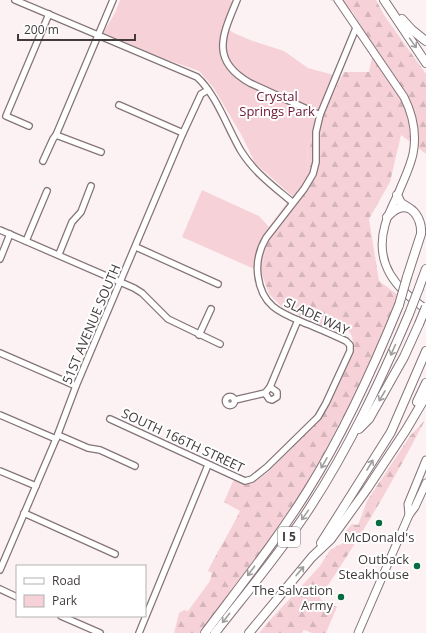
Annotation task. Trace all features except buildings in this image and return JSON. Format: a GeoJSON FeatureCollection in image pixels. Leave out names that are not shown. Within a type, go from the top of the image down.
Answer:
{"type":"FeatureCollection","features":[{"type":"Feature","properties":{"kind":"highway"},"geometry":{"type":"LineString","coordinates":[[385,0],[412,30],[426,42]]}},
{"type":"Feature","properties":{"kind":"highway"},"geometry":{"type":"LineString","coordinates":[[385,0],[426,63]]}},
{"type":"Feature","properties":{"kind":"highway"},"geometry":{"type":"LineString","coordinates":[[205,633],[265,552],[311,484],[345,423],[379,352],[399,305],[407,291],[421,232],[419,220],[415,213],[401,203],[397,195]]}},
{"type":"Feature","properties":{"kind":"highway"},"geometry":{"type":"LineString","coordinates":[[387,217],[400,208],[410,209]]}},
{"type":"Feature","properties":{"kind":"highway"},"geometry":{"type":"LineString","coordinates":[[399,305],[403,291],[426,234]]}},
{"type":"Feature","properties":{"kind":"highway","name":"I 5"},"geometry":{"type":"LineString","coordinates":[[215,633],[284,544],[332,473],[354,433],[394,348],[426,269]]}},
{"type":"Feature","properties":{"kind":"highway","name":"I 5"},"geometry":{"type":"LineString","coordinates":[[354,433],[369,419],[404,357],[426,308]]}},
{"type":"Feature","properties":{"kind":"highway","name":"I 5"},"geometry":{"type":"LineString","coordinates":[[249,633],[312,557],[391,432],[426,351]]}},
{"type":"Feature","properties":{"kind":"highway","name":"I 5"},"geometry":{"type":"LineString","coordinates":[[403,404],[426,358]]}},
{"type":"Feature","properties":{"kind":"highway"},"geometry":{"type":"LineString","coordinates":[[394,450],[426,383]]}},
{"type":"Feature","properties":{"kind":"highway"},"geometry":{"type":"LineString","coordinates":[[312,557],[331,538],[367,489],[394,450],[426,396]]}},
{"type":"Feature","properties":{"kind":"main road"},"geometry":{"type":"LineString","coordinates":[[338,0],[404,97],[413,120],[415,138],[413,155],[387,217],[382,240],[384,259],[393,280],[403,291],[426,308]]}},
{"type":"Feature","properties":{"kind":"main road"},"geometry":{"type":"LineString","coordinates":[[409,515],[408,504],[426,460]]}},
{"type":"Feature","properties":{"kind":"main road"},"geometry":{"type":"LineString","coordinates":[[420,496],[421,481],[423,476],[421,472]]}},
{"type":"Feature","properties":{"kind":"main road"},"geometry":{"type":"LineString","coordinates":[[358,633],[409,515],[415,507],[426,483]]}},
{"type":"Feature","properties":{"kind":"street"},"geometry":{"type":"LineString","coordinates":[[16,0],[192,74],[203,82],[241,151],[254,170],[292,202]]}},
{"type":"Feature","properties":{"kind":"street"},"geometry":{"type":"LineString","coordinates":[[43,160],[56,135],[113,0]]}},
{"type":"Feature","properties":{"kind":"street"},"geometry":{"type":"LineString","coordinates":[[237,0],[223,35],[223,45],[228,63],[236,73],[250,83],[320,115]]}},
{"type":"Feature","properties":{"kind":"street"},"geometry":{"type":"LineString","coordinates":[[29,126],[6,116],[49,14]]}},
{"type":"Feature","properties":{"kind":"street","name":"SLADE WAY"},"geometry":{"type":"LineString","coordinates":[[248,481],[252,480],[267,468],[318,417],[350,351],[350,345],[346,341],[282,313],[271,305],[261,290],[257,270],[258,255],[269,232],[304,189],[314,174],[316,162],[316,132],[320,115],[356,28]]}},
{"type":"Feature","properties":{"kind":"street","name":"51ST AVENUE SOUTH"},"geometry":{"type":"LineString","coordinates":[[0,570],[57,437],[76,386],[183,133],[201,94],[208,90]]}},
{"type":"Feature","properties":{"kind":"street"},"geometry":{"type":"LineString","coordinates":[[120,105],[183,133]]}},
{"type":"Feature","properties":{"kind":"street"},"geometry":{"type":"LineString","coordinates":[[56,135],[101,152]]}},
{"type":"Feature","properties":{"kind":"street"},"geometry":{"type":"LineString","coordinates":[[59,254],[72,222],[81,212],[91,186]]}},
{"type":"Feature","properties":{"kind":"street"},"geometry":{"type":"LineString","coordinates":[[26,241],[47,191]]}},
{"type":"Feature","properties":{"kind":"street"},"geometry":{"type":"LineString","coordinates":[[0,230],[59,254],[139,290],[168,319],[220,344]]}},
{"type":"Feature","properties":{"kind":"street"},"geometry":{"type":"LineString","coordinates":[[0,259],[10,234]]}},
{"type":"Feature","properties":{"kind":"street"},"geometry":{"type":"LineString","coordinates":[[136,247],[218,284]]}},
{"type":"Feature","properties":{"kind":"street"},"geometry":{"type":"LineString","coordinates":[[200,335],[211,310]]}},
{"type":"Feature","properties":{"kind":"street"},"geometry":{"type":"LineString","coordinates":[[234,400],[265,393],[270,387],[298,320]]}},
{"type":"Feature","properties":{"kind":"street"},"geometry":{"type":"LineString","coordinates":[[0,353],[76,386]]}},
{"type":"Feature","properties":{"kind":"street"},"geometry":{"type":"LineString","coordinates":[[265,393],[269,399],[272,400],[277,397],[277,392],[270,387]]}},
{"type":"Feature","properties":{"kind":"street"},"geometry":{"type":"LineString","coordinates":[[0,415],[88,448],[100,450],[135,466]]}},
{"type":"Feature","properties":{"kind":"street","name":"SOUTH 166TH STREET"},"geometry":{"type":"LineString","coordinates":[[110,419],[245,481],[248,481]]}},
{"type":"Feature","properties":{"kind":"street"},"geometry":{"type":"LineString","coordinates":[[146,616],[208,464]]}},
{"type":"Feature","properties":{"kind":"street"},"geometry":{"type":"LineString","coordinates":[[0,471],[36,486]]}},
{"type":"Feature","properties":{"kind":"street"},"geometry":{"type":"LineString","coordinates":[[24,513],[115,554]]}},
{"type":"Feature","properties":{"kind":"street"},"geometry":{"type":"LineString","coordinates":[[0,589],[16,597]]}},
{"type":"Feature","properties":{"kind":"street"},"geometry":{"type":"LineString","coordinates":[[63,617],[100,633]]}},
{"type":"Feature","properties":{"kind":"street"},"geometry":{"type":"LineString","coordinates":[[139,633],[146,617]]}},
{"type":"Feature","properties":{"kind":"green space","name":"Crystal Springs Park"},"geometry":{"type":"Polygon","coordinates":[[[120,0],[230,0],[233,2],[222,26],[250,40],[284,51],[308,68],[341,77],[307,147],[308,165],[303,183],[266,246],[261,272],[182,237],[202,190],[259,216],[269,227],[292,196],[255,163],[242,136],[213,87],[199,71],[165,59],[103,33],[115,13],[120,0]]]}},
{"type":"Feature","properties":{"kind":"green space"},"geometry":{"type":"Polygon","coordinates":[[[330,0],[376,0],[384,15],[426,74],[426,154],[401,135],[390,182],[369,219],[379,281],[398,295],[383,334],[344,417],[342,418],[308,480],[308,483],[276,533],[201,633],[174,633],[179,613],[184,610],[188,611],[210,581],[212,573],[208,571],[240,511],[224,502],[234,479],[248,484],[252,483],[268,472],[312,427],[326,409],[353,352],[352,337],[345,329],[335,331],[283,308],[269,294],[261,272],[266,246],[292,202],[308,165],[307,147],[344,72],[369,72],[374,47],[352,11],[330,0]]]}},
{"type":"Feature","properties":{"kind":"green space"},"geometry":{"type":"Polygon","coordinates":[[[425,420],[401,466],[375,510],[320,597],[321,600],[337,607],[326,633],[312,633],[304,630],[301,633],[259,633],[320,566],[330,550],[343,543],[343,534],[352,524],[358,525],[367,501],[410,436],[425,420]]]}},
{"type":"Feature","properties":{"kind":"place","name":"McDonald's"},"geometry":{"type":"Point","coordinates":[379,523]}},
{"type":"Feature","properties":{"kind":"place","name":"Outback Steakhouse"},"geometry":{"type":"Point","coordinates":[417,566]}},
{"type":"Feature","properties":{"kind":"place","name":"The Salvation Army"},"geometry":{"type":"Point","coordinates":[341,597]}}]}
